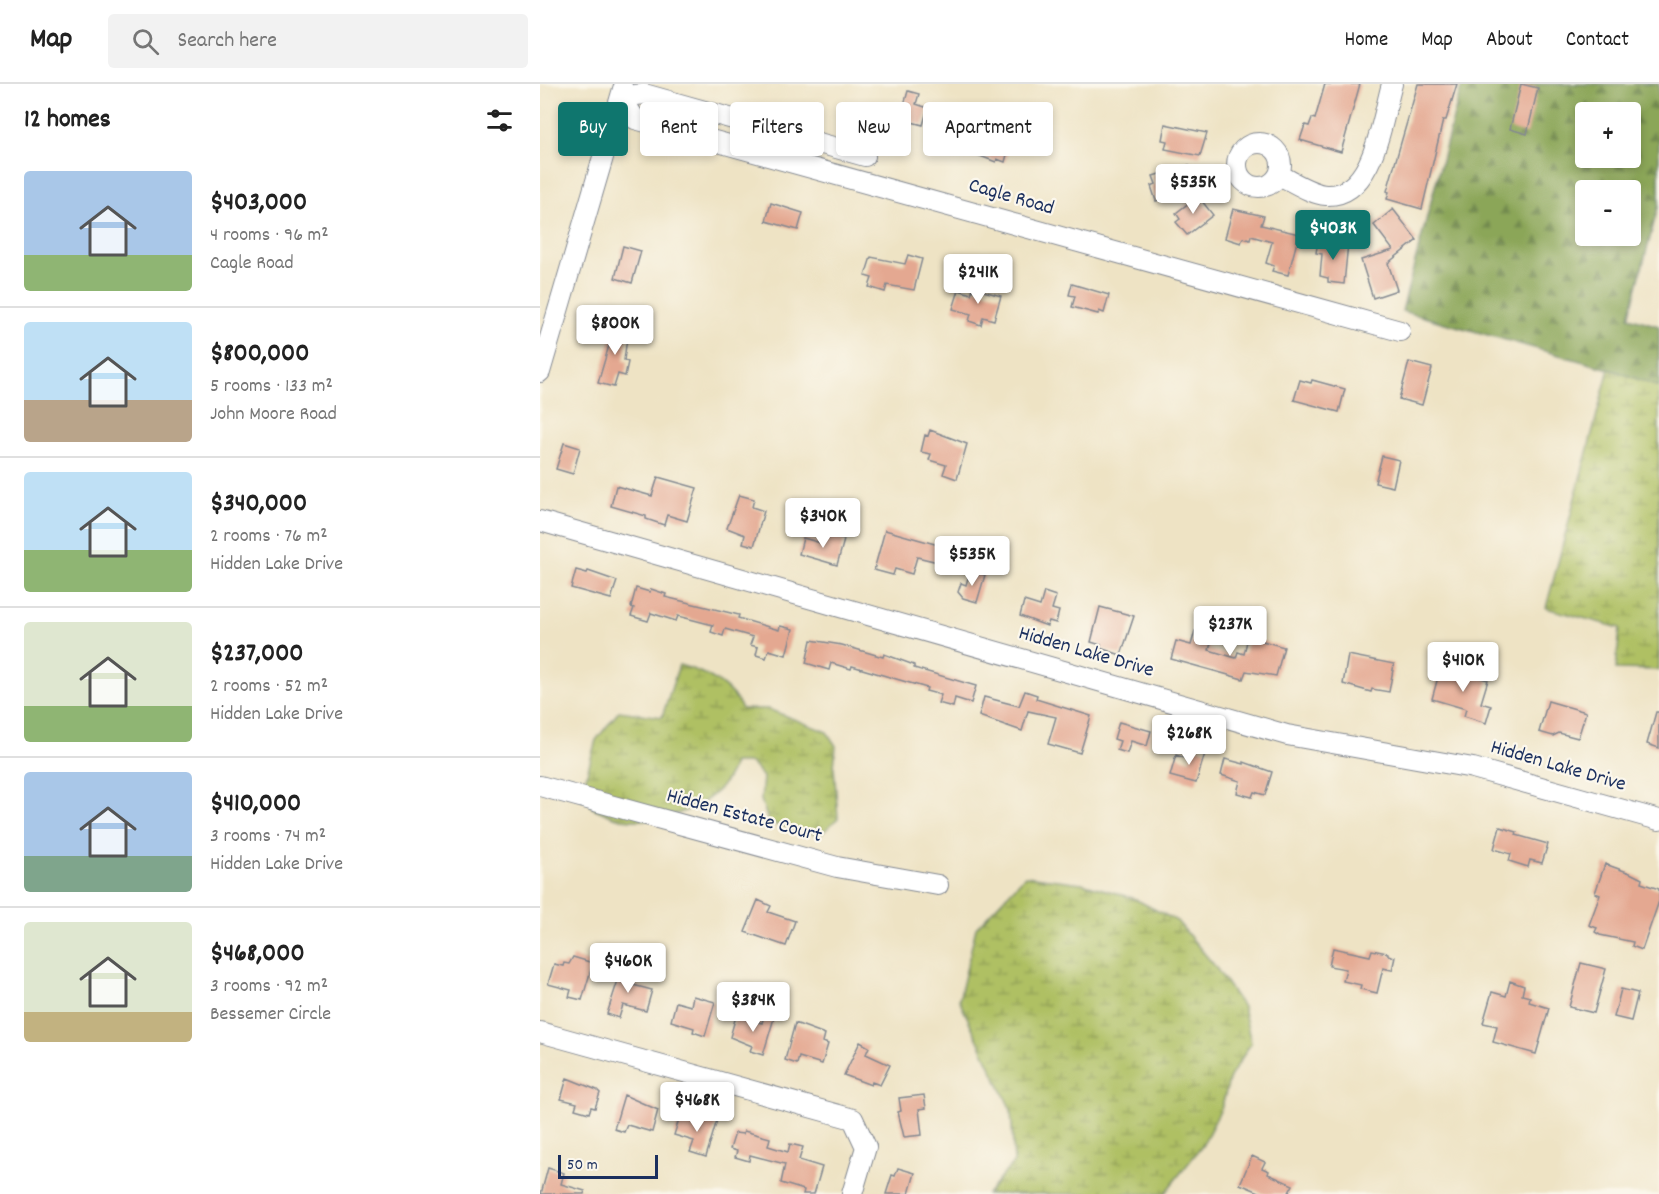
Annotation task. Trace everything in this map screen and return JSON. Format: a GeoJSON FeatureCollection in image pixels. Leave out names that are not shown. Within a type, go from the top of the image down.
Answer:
{"type":"FeatureCollection","features":[{"type":"Feature","properties":{"kind":"street"},"geometry":{"type":"LineString","coordinates":[[1279,175],[1326,195],[1349,188],[1366,172],[1392,84]]}},
{"type":"Feature","properties":{"kind":"street"},"geometry":{"type":"LineString","coordinates":[[540,372],[623,91],[644,94],[836,148]]}},
{"type":"Feature","properties":{"kind":"street","name":"Cagle Road"},"geometry":{"type":"LineString","coordinates":[[623,91],[635,119],[1400,331]]}},
{"type":"Feature","properties":{"kind":"street","name":"Hidden Lake Drive"},"geometry":{"type":"LineString","coordinates":[[540,521],[1287,735],[1473,768],[1659,820]]}},
{"type":"Feature","properties":{"kind":"street","name":"Hidden Estate Court"},"geometry":{"type":"LineString","coordinates":[[540,786],[837,867],[938,885]]}},
{"type":"Feature","properties":{"kind":"street"},"geometry":{"type":"LineString","coordinates":[[540,1032],[853,1119],[866,1147],[852,1194]]}},
{"type":"Feature","properties":{"kind":"green space"},"geometry":{"type":"Polygon","coordinates":[[[1462,84],[1659,84],[1659,204],[1629,317],[1659,326],[1659,387],[1609,369],[1402,311],[1462,84]]]}},
{"type":"Feature","properties":{"kind":"green space"},"geometry":{"type":"Polygon","coordinates":[[[1609,369],[1659,387],[1659,670],[1616,669],[1620,628],[1546,608],[1609,369]]]}},
{"type":"Feature","properties":{"kind":"green space"},"geometry":{"type":"Polygon","coordinates":[[[679,665],[716,680],[731,693],[742,709],[768,709],[827,732],[836,746],[834,767],[838,818],[820,835],[769,823],[761,800],[763,777],[751,763],[734,763],[727,779],[703,802],[672,815],[655,819],[621,819],[591,807],[584,784],[596,740],[619,711],[662,717],[679,665]]]}},
{"type":"Feature","properties":{"kind":"green space"},"geometry":{"type":"Polygon","coordinates":[[[1025,876],[1082,883],[1133,898],[1177,921],[1214,965],[1243,1007],[1251,1043],[1230,1077],[1221,1109],[1202,1146],[1164,1194],[987,1194],[1014,1162],[1011,1110],[959,1000],[976,928],[1025,876]]]}},
{"type":"Feature","properties":{"kind":"building"},"geometry":{"type":"Polygon","coordinates":[[[1325,84],[1360,84],[1341,152],[1300,140],[1305,125],[1309,126],[1312,118],[1315,119],[1325,84]]]}},
{"type":"Feature","properties":{"kind":"building"},"geometry":{"type":"Polygon","coordinates":[[[1418,84],[1457,84],[1446,120],[1443,120],[1422,209],[1387,199],[1389,192],[1387,191],[1418,84]]]}},
{"type":"Feature","properties":{"kind":"building"},"geometry":{"type":"Polygon","coordinates":[[[1521,84],[1538,88],[1527,134],[1510,129],[1521,84]]]}},
{"type":"Feature","properties":{"kind":"building"},"geometry":{"type":"Polygon","coordinates":[[[908,91],[919,94],[916,104],[923,106],[923,125],[911,122],[911,102],[905,102],[908,91]]]}},
{"type":"Feature","properties":{"kind":"building"},"geometry":{"type":"Polygon","coordinates":[[[1165,124],[1207,133],[1200,156],[1165,149],[1167,141],[1162,140],[1165,124]]]}},
{"type":"Feature","properties":{"kind":"building"},"geometry":{"type":"Polygon","coordinates":[[[980,156],[1007,156],[1005,162],[997,159],[996,162],[980,156]]]}},
{"type":"Feature","properties":{"kind":"building"},"geometry":{"type":"Polygon","coordinates":[[[1189,165],[1197,188],[1156,201],[1151,186],[1156,184],[1153,176],[1189,165]]]}},
{"type":"Feature","properties":{"kind":"building"},"geometry":{"type":"Polygon","coordinates":[[[1198,196],[1213,215],[1187,235],[1176,222],[1180,219],[1176,213],[1198,196]]]}},
{"type":"Feature","properties":{"kind":"building"},"geometry":{"type":"Polygon","coordinates":[[[771,203],[803,213],[798,230],[766,221],[771,203]]]}},
{"type":"Feature","properties":{"kind":"building"},"geometry":{"type":"Polygon","coordinates":[[[1233,209],[1264,216],[1261,225],[1299,234],[1288,275],[1272,271],[1274,266],[1266,263],[1272,242],[1251,236],[1250,240],[1243,238],[1241,243],[1225,238],[1233,209]]]}},
{"type":"Feature","properties":{"kind":"building"},"geometry":{"type":"Polygon","coordinates":[[[1393,209],[1417,240],[1388,263],[1397,290],[1373,298],[1361,260],[1393,250],[1374,225],[1393,209]]]}},
{"type":"Feature","properties":{"kind":"building"},"geometry":{"type":"Polygon","coordinates":[[[1318,241],[1348,243],[1344,284],[1328,282],[1328,278],[1320,276],[1322,254],[1316,253],[1318,241]]]}},
{"type":"Feature","properties":{"kind":"building"},"geometry":{"type":"Polygon","coordinates":[[[623,246],[641,251],[632,283],[615,278],[623,246]]]}},
{"type":"Feature","properties":{"kind":"building"},"geometry":{"type":"Polygon","coordinates":[[[908,255],[922,259],[914,290],[887,285],[885,292],[869,287],[872,278],[865,276],[871,257],[905,264],[908,255]]]}},
{"type":"Feature","properties":{"kind":"building"},"geometry":{"type":"Polygon","coordinates":[[[1072,284],[1109,295],[1104,313],[1099,311],[1098,314],[1072,307],[1075,296],[1069,295],[1072,284]]]}},
{"type":"Feature","properties":{"kind":"building"},"geometry":{"type":"Polygon","coordinates":[[[973,288],[1001,296],[994,320],[983,317],[981,325],[969,321],[971,314],[953,309],[959,290],[971,294],[973,288]]]}},
{"type":"Feature","properties":{"kind":"building"},"geometry":{"type":"Polygon","coordinates":[[[617,318],[627,320],[622,337],[627,338],[624,360],[628,362],[625,376],[618,374],[614,387],[598,383],[617,318]]]}},
{"type":"Feature","properties":{"kind":"building"},"geometry":{"type":"Polygon","coordinates":[[[1409,362],[1432,368],[1422,405],[1399,399],[1409,362]]]}},
{"type":"Feature","properties":{"kind":"building"},"geometry":{"type":"Polygon","coordinates":[[[1300,380],[1311,383],[1312,380],[1345,389],[1339,412],[1294,400],[1300,380]]]}},
{"type":"Feature","properties":{"kind":"building"},"geometry":{"type":"Polygon","coordinates":[[[930,430],[967,444],[957,479],[943,474],[946,465],[929,460],[931,454],[921,452],[925,435],[928,436],[930,430]]]}},
{"type":"Feature","properties":{"kind":"building"},"geometry":{"type":"Polygon","coordinates":[[[564,443],[580,448],[573,474],[556,469],[564,443]]]}},
{"type":"Feature","properties":{"kind":"building"},"geometry":{"type":"Polygon","coordinates":[[[1382,456],[1399,460],[1393,487],[1375,483],[1382,456]]]}},
{"type":"Feature","properties":{"kind":"building"},"geometry":{"type":"Polygon","coordinates":[[[658,477],[697,488],[687,521],[667,515],[664,525],[646,519],[646,516],[611,506],[616,486],[652,496],[658,477]]]}},
{"type":"Feature","properties":{"kind":"building"},"geometry":{"type":"Polygon","coordinates":[[[739,495],[754,499],[752,507],[764,511],[754,546],[743,543],[745,535],[727,528],[739,495]]]}},
{"type":"Feature","properties":{"kind":"building"},"geometry":{"type":"Polygon","coordinates":[[[885,530],[942,546],[938,562],[917,557],[912,574],[895,569],[893,575],[874,570],[885,530]]]}},
{"type":"Feature","properties":{"kind":"building"},"geometry":{"type":"Polygon","coordinates":[[[824,533],[844,540],[837,565],[799,554],[803,538],[821,543],[824,533]]]}},
{"type":"Feature","properties":{"kind":"building"},"geometry":{"type":"Polygon","coordinates":[[[576,570],[587,573],[588,571],[617,581],[611,599],[571,588],[576,570]]]}},
{"type":"Feature","properties":{"kind":"building"},"geometry":{"type":"Polygon","coordinates":[[[970,571],[985,575],[977,602],[963,598],[958,592],[961,583],[966,585],[970,571]]]}},
{"type":"Feature","properties":{"kind":"building"},"geometry":{"type":"Polygon","coordinates":[[[636,588],[650,592],[651,589],[666,594],[665,597],[739,615],[738,618],[779,630],[780,626],[793,629],[786,655],[769,650],[766,658],[756,655],[758,647],[750,645],[753,637],[725,629],[723,636],[711,632],[713,625],[678,616],[676,621],[651,613],[648,621],[631,616],[636,588]]]}},
{"type":"Feature","properties":{"kind":"building"},"geometry":{"type":"Polygon","coordinates":[[[1044,592],[1056,596],[1052,609],[1059,611],[1056,623],[1049,621],[1047,626],[1020,616],[1024,601],[1040,606],[1044,592]]]}},
{"type":"Feature","properties":{"kind":"building"},"geometry":{"type":"Polygon","coordinates":[[[1100,607],[1134,616],[1121,655],[1100,648],[1101,645],[1091,642],[1100,607]]]}},
{"type":"Feature","properties":{"kind":"building"},"geometry":{"type":"Polygon","coordinates":[[[1195,631],[1213,636],[1209,650],[1236,658],[1238,652],[1244,654],[1248,637],[1284,647],[1276,676],[1246,671],[1243,679],[1171,659],[1176,641],[1191,645],[1195,631]]]}},
{"type":"Feature","properties":{"kind":"building"},"geometry":{"type":"Polygon","coordinates":[[[811,640],[842,645],[883,657],[884,654],[914,665],[914,668],[976,686],[971,703],[955,698],[953,707],[938,703],[941,695],[926,691],[927,688],[852,666],[851,669],[831,663],[829,670],[806,663],[811,640]]]}},
{"type":"Feature","properties":{"kind":"building"},"geometry":{"type":"Polygon","coordinates":[[[1348,655],[1394,664],[1389,692],[1372,689],[1371,692],[1343,684],[1348,655]]]}},
{"type":"Feature","properties":{"kind":"building"},"geometry":{"type":"Polygon","coordinates":[[[1441,666],[1488,680],[1481,703],[1491,706],[1486,723],[1464,716],[1466,709],[1432,699],[1441,666]]]}},
{"type":"Feature","properties":{"kind":"building"},"geometry":{"type":"Polygon","coordinates":[[[1025,691],[1037,695],[1036,699],[1091,716],[1080,753],[1048,744],[1056,717],[1028,711],[1022,731],[979,716],[984,697],[1019,706],[1025,691]]]}},
{"type":"Feature","properties":{"kind":"building"},"geometry":{"type":"Polygon","coordinates":[[[1548,701],[1586,712],[1578,738],[1559,733],[1553,736],[1539,732],[1548,701]]]}},
{"type":"Feature","properties":{"kind":"building"},"geometry":{"type":"Polygon","coordinates":[[[1656,712],[1659,712],[1659,748],[1647,744],[1656,712]]]}},
{"type":"Feature","properties":{"kind":"building"},"geometry":{"type":"Polygon","coordinates":[[[1119,722],[1151,731],[1147,746],[1131,741],[1127,753],[1117,750],[1120,741],[1114,739],[1119,722]]]}},
{"type":"Feature","properties":{"kind":"building"},"geometry":{"type":"Polygon","coordinates":[[[1194,747],[1206,750],[1196,783],[1170,776],[1176,755],[1190,760],[1194,747]]]}},
{"type":"Feature","properties":{"kind":"building"},"geometry":{"type":"Polygon","coordinates":[[[1225,759],[1244,764],[1244,762],[1272,772],[1265,795],[1254,792],[1252,797],[1237,793],[1240,781],[1221,775],[1225,759]]]}},
{"type":"Feature","properties":{"kind":"building"},"geometry":{"type":"Polygon","coordinates":[[[1500,827],[1517,832],[1516,835],[1548,844],[1542,863],[1530,860],[1528,867],[1509,861],[1511,854],[1494,849],[1500,827]]]}},
{"type":"Feature","properties":{"kind":"building"},"geometry":{"type":"Polygon","coordinates":[[[1605,864],[1630,873],[1642,879],[1641,883],[1659,889],[1659,901],[1642,950],[1632,946],[1633,942],[1600,935],[1595,932],[1597,928],[1589,925],[1600,895],[1595,893],[1605,864]]]}},
{"type":"Feature","properties":{"kind":"building"},"geometry":{"type":"Polygon","coordinates":[[[758,900],[771,906],[768,912],[795,921],[786,946],[745,932],[758,900]]]}},
{"type":"Feature","properties":{"kind":"building"},"geometry":{"type":"Polygon","coordinates":[[[1333,948],[1370,956],[1372,950],[1388,953],[1395,957],[1392,970],[1383,968],[1377,993],[1360,989],[1361,985],[1343,981],[1346,969],[1329,966],[1333,948]]]}},
{"type":"Feature","properties":{"kind":"building"},"geometry":{"type":"Polygon","coordinates":[[[573,957],[593,963],[582,1000],[569,997],[571,990],[548,984],[554,964],[563,966],[564,963],[569,964],[573,957]]]}},
{"type":"Feature","properties":{"kind":"building"},"geometry":{"type":"Polygon","coordinates":[[[1581,963],[1606,969],[1594,1013],[1569,1007],[1581,963]]]}},
{"type":"Feature","properties":{"kind":"building"},"geometry":{"type":"Polygon","coordinates":[[[623,965],[634,968],[629,984],[652,990],[646,1011],[623,1005],[619,1018],[607,1014],[623,965]]]}},
{"type":"Feature","properties":{"kind":"building"},"geometry":{"type":"Polygon","coordinates":[[[1510,981],[1524,986],[1522,995],[1530,997],[1529,1002],[1549,1008],[1536,1054],[1493,1042],[1497,1026],[1483,1023],[1492,992],[1506,996],[1510,981]]]}},
{"type":"Feature","properties":{"kind":"building"},"geometry":{"type":"Polygon","coordinates":[[[1621,989],[1638,993],[1631,1021],[1614,1017],[1621,989]]]}},
{"type":"Feature","properties":{"kind":"building"},"geometry":{"type":"Polygon","coordinates":[[[693,996],[715,1002],[705,1036],[693,1032],[694,1028],[671,1021],[676,1002],[691,1006],[693,996]]]}},
{"type":"Feature","properties":{"kind":"building"},"geometry":{"type":"Polygon","coordinates":[[[736,1016],[762,1023],[764,1016],[774,1018],[763,1055],[750,1051],[752,1046],[730,1037],[736,1016]]]}},
{"type":"Feature","properties":{"kind":"building"},"geometry":{"type":"Polygon","coordinates":[[[795,1023],[825,1034],[823,1042],[828,1044],[822,1064],[799,1057],[797,1064],[785,1060],[795,1023]]]}},
{"type":"Feature","properties":{"kind":"building"},"geometry":{"type":"Polygon","coordinates":[[[860,1042],[869,1047],[866,1054],[890,1065],[880,1085],[872,1082],[871,1085],[844,1075],[860,1042]]]}},
{"type":"Feature","properties":{"kind":"building"},"geometry":{"type":"Polygon","coordinates":[[[567,1078],[600,1093],[595,1108],[591,1107],[589,1113],[575,1109],[577,1103],[561,1099],[567,1078]]]}},
{"type":"Feature","properties":{"kind":"building"},"geometry":{"type":"Polygon","coordinates":[[[624,1095],[658,1110],[652,1132],[627,1125],[624,1132],[614,1129],[624,1095]]]}},
{"type":"Feature","properties":{"kind":"building"},"geometry":{"type":"Polygon","coordinates":[[[924,1095],[926,1108],[919,1109],[922,1135],[904,1137],[898,1112],[901,1111],[899,1098],[924,1095]]]}},
{"type":"Feature","properties":{"kind":"building"},"geometry":{"type":"Polygon","coordinates":[[[680,1116],[703,1122],[704,1116],[717,1120],[706,1157],[690,1152],[694,1141],[674,1135],[680,1116]]]}},
{"type":"Feature","properties":{"kind":"building"},"geometry":{"type":"Polygon","coordinates":[[[744,1131],[770,1138],[768,1146],[788,1152],[790,1144],[803,1147],[799,1160],[822,1167],[814,1194],[803,1194],[804,1190],[781,1183],[785,1164],[750,1155],[749,1161],[735,1157],[737,1151],[730,1149],[735,1133],[743,1134],[744,1131]]]}},
{"type":"Feature","properties":{"kind":"building"},"geometry":{"type":"Polygon","coordinates":[[[1252,1156],[1265,1162],[1262,1168],[1269,1171],[1268,1174],[1293,1185],[1288,1194],[1264,1194],[1240,1184],[1252,1156]]]}},
{"type":"Feature","properties":{"kind":"building"},"geometry":{"type":"Polygon","coordinates":[[[548,1168],[564,1173],[561,1184],[585,1191],[584,1194],[541,1194],[548,1168]]]}},
{"type":"Feature","properties":{"kind":"building"},"geometry":{"type":"Polygon","coordinates":[[[898,1168],[915,1173],[909,1194],[886,1194],[892,1175],[895,1176],[898,1168]]]}}]}
